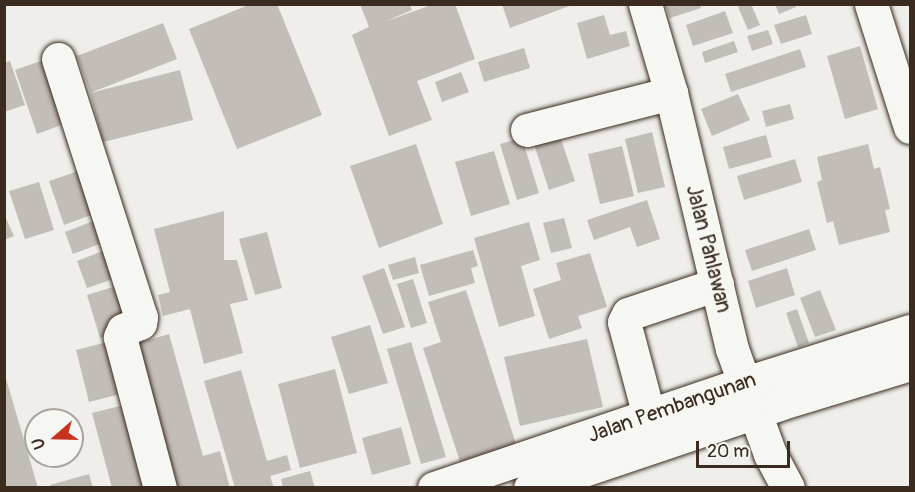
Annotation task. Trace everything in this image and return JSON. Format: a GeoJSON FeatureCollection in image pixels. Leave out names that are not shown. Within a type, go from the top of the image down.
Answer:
{"type":"FeatureCollection","features":[{"type":"Feature","properties":{"kind":"main road","name":"Jalan Pahlawan"},"geometry":{"type":"LineString","coordinates":[[645,4],[671,93],[732,349],[770,454],[788,488]]}},
{"type":"Feature","properties":{"kind":"main road"},"geometry":{"type":"LineString","coordinates":[[871,4],[910,127]]}},
{"type":"Feature","properties":{"kind":"main road"},"geometry":{"type":"LineString","coordinates":[[58,59],[141,317],[140,323],[123,330],[120,337],[160,488]]}},
{"type":"Feature","properties":{"kind":"main road"},"geometry":{"type":"LineString","coordinates":[[527,130],[671,93]]}},
{"type":"Feature","properties":{"kind":"main road"},"geometry":{"type":"LineString","coordinates":[[649,416],[624,322],[628,314],[717,284]]}},
{"type":"Feature","properties":{"kind":"main road","name":"Jalan Pembangunan"},"geometry":{"type":"LineString","coordinates":[[530,488],[615,443],[649,416],[910,331]]}},
{"type":"Feature","properties":{"kind":"main road","name":"Jalan Pembangunan"},"geometry":{"type":"LineString","coordinates":[[434,488],[497,478],[615,443],[755,414],[910,364]]}},
{"type":"Feature","properties":{"kind":"building"},"geometry":{"type":"Polygon","coordinates":[[[251,4],[277,4],[322,115],[237,149],[189,29],[251,4]]]}},
{"type":"Feature","properties":{"kind":"building"},"geometry":{"type":"Polygon","coordinates":[[[360,4],[410,4],[412,10],[384,22],[434,4],[455,4],[475,59],[417,81],[432,120],[389,136],[352,35],[369,27],[360,4]]]}},
{"type":"Feature","properties":{"kind":"building"},"geometry":{"type":"Polygon","coordinates":[[[502,4],[572,4],[572,5],[510,28],[502,4]]]}},
{"type":"Feature","properties":{"kind":"building"},"geometry":{"type":"Polygon","coordinates":[[[665,4],[700,4],[701,8],[670,18],[665,4]]]}},
{"type":"Feature","properties":{"kind":"building"},"geometry":{"type":"Polygon","coordinates":[[[751,4],[760,25],[748,30],[738,7],[751,4]]]}},
{"type":"Feature","properties":{"kind":"building"},"geometry":{"type":"Polygon","coordinates":[[[775,4],[795,4],[796,7],[779,14],[775,4]]]}},
{"type":"Feature","properties":{"kind":"building"},"geometry":{"type":"Polygon","coordinates":[[[725,11],[733,33],[693,46],[686,25],[725,11]]]}},
{"type":"Feature","properties":{"kind":"building"},"geometry":{"type":"Polygon","coordinates":[[[604,15],[610,35],[626,31],[630,46],[587,59],[577,23],[604,15]]]}},
{"type":"Feature","properties":{"kind":"building"},"geometry":{"type":"Polygon","coordinates":[[[806,15],[812,34],[781,44],[774,25],[806,15]]]}},
{"type":"Feature","properties":{"kind":"building"},"geometry":{"type":"Polygon","coordinates":[[[163,23],[177,59],[90,93],[77,56],[163,23]]]}},
{"type":"Feature","properties":{"kind":"building"},"geometry":{"type":"Polygon","coordinates":[[[768,30],[773,44],[752,51],[747,36],[768,30]]]}},
{"type":"Feature","properties":{"kind":"building"},"geometry":{"type":"Polygon","coordinates":[[[734,41],[738,52],[705,63],[702,52],[734,41]]]}},
{"type":"Feature","properties":{"kind":"building"},"geometry":{"type":"Polygon","coordinates":[[[860,46],[878,109],[845,119],[827,56],[860,46]]]}},
{"type":"Feature","properties":{"kind":"building"},"geometry":{"type":"Polygon","coordinates":[[[524,48],[530,68],[484,82],[478,62],[524,48]]]}},
{"type":"Feature","properties":{"kind":"building"},"geometry":{"type":"Polygon","coordinates":[[[800,49],[806,67],[731,92],[725,74],[800,49]]]}},
{"type":"Feature","properties":{"kind":"building"},"geometry":{"type":"Polygon","coordinates":[[[52,57],[75,120],[37,134],[15,70],[52,57]]]}},
{"type":"Feature","properties":{"kind":"building"},"geometry":{"type":"Polygon","coordinates":[[[10,61],[25,105],[4,112],[4,63],[10,61]]]}},
{"type":"Feature","properties":{"kind":"building"},"geometry":{"type":"Polygon","coordinates":[[[180,70],[193,120],[103,142],[90,93],[180,70]]]}},
{"type":"Feature","properties":{"kind":"building"},"geometry":{"type":"Polygon","coordinates":[[[461,72],[469,92],[442,102],[435,82],[461,72]]]}},
{"type":"Feature","properties":{"kind":"building"},"geometry":{"type":"Polygon","coordinates":[[[738,94],[750,120],[712,136],[701,109],[738,94]]]}},
{"type":"Feature","properties":{"kind":"building"},"geometry":{"type":"Polygon","coordinates":[[[790,104],[794,119],[766,127],[762,111],[790,104]]]}},
{"type":"Feature","properties":{"kind":"building"},"geometry":{"type":"Polygon","coordinates":[[[652,132],[665,187],[638,193],[625,139],[652,132]]]}},
{"type":"Feature","properties":{"kind":"building"},"geometry":{"type":"Polygon","coordinates":[[[559,133],[575,181],[549,190],[533,141],[559,133]]]}},
{"type":"Feature","properties":{"kind":"building"},"geometry":{"type":"Polygon","coordinates":[[[766,135],[772,157],[729,169],[723,147],[766,135]]]}},
{"type":"Feature","properties":{"kind":"building"},"geometry":{"type":"Polygon","coordinates":[[[522,138],[539,193],[517,200],[500,144],[522,138]]]}},
{"type":"Feature","properties":{"kind":"building"},"geometry":{"type":"Polygon","coordinates":[[[416,144],[443,224],[379,248],[350,166],[416,144]]]}},
{"type":"Feature","properties":{"kind":"building"},"geometry":{"type":"Polygon","coordinates":[[[868,144],[874,169],[880,167],[890,209],[885,210],[890,232],[839,245],[833,221],[827,223],[817,182],[822,180],[817,157],[868,144]]]}},
{"type":"Feature","properties":{"kind":"building"},"geometry":{"type":"Polygon","coordinates":[[[622,146],[634,196],[600,204],[588,154],[622,146]]]}},
{"type":"Feature","properties":{"kind":"building"},"geometry":{"type":"Polygon","coordinates":[[[494,151],[510,204],[471,216],[455,162],[494,151]]]}},
{"type":"Feature","properties":{"kind":"building"},"geometry":{"type":"Polygon","coordinates":[[[795,159],[802,182],[744,200],[737,176],[795,159]]]}},
{"type":"Feature","properties":{"kind":"building"},"geometry":{"type":"Polygon","coordinates":[[[87,168],[102,211],[64,225],[49,181],[87,168]]]}},
{"type":"Feature","properties":{"kind":"building"},"geometry":{"type":"Polygon","coordinates":[[[39,182],[54,230],[25,239],[9,191],[39,182]]]}},
{"type":"Feature","properties":{"kind":"building"},"geometry":{"type":"Polygon","coordinates":[[[647,200],[660,239],[637,247],[630,227],[594,240],[587,220],[647,200]]]}},
{"type":"Feature","properties":{"kind":"building"},"geometry":{"type":"Polygon","coordinates":[[[224,211],[224,260],[237,260],[248,300],[230,304],[243,353],[204,364],[190,309],[163,316],[158,295],[170,292],[154,229],[224,211]]]}},
{"type":"Feature","properties":{"kind":"building"},"geometry":{"type":"Polygon","coordinates":[[[4,214],[14,236],[4,240],[4,214]]]}},
{"type":"Feature","properties":{"kind":"building"},"geometry":{"type":"Polygon","coordinates":[[[101,218],[110,240],[73,254],[65,232],[101,218]]]}},
{"type":"Feature","properties":{"kind":"building"},"geometry":{"type":"Polygon","coordinates":[[[564,218],[572,248],[551,253],[543,223],[564,218]]]}},
{"type":"Feature","properties":{"kind":"building"},"geometry":{"type":"Polygon","coordinates":[[[529,222],[540,260],[521,266],[535,316],[499,327],[474,238],[529,222]]]}},
{"type":"Feature","properties":{"kind":"building"},"geometry":{"type":"Polygon","coordinates":[[[809,229],[816,250],[752,271],[745,250],[809,229]]]}},
{"type":"Feature","properties":{"kind":"building"},"geometry":{"type":"Polygon","coordinates":[[[267,232],[282,288],[255,295],[239,239],[267,232]]]}},
{"type":"Feature","properties":{"kind":"building"},"geometry":{"type":"Polygon","coordinates":[[[473,250],[478,266],[471,268],[475,283],[429,296],[420,265],[473,250]]]}},
{"type":"Feature","properties":{"kind":"building"},"geometry":{"type":"Polygon","coordinates":[[[103,251],[113,279],[87,288],[77,261],[103,251]]]}},
{"type":"Feature","properties":{"kind":"building"},"geometry":{"type":"Polygon","coordinates":[[[590,253],[607,307],[578,316],[582,328],[549,339],[533,289],[561,280],[556,263],[590,253]]]}},
{"type":"Feature","properties":{"kind":"building"},"geometry":{"type":"Polygon","coordinates":[[[415,257],[419,273],[393,280],[388,265],[415,257]]]}},
{"type":"Feature","properties":{"kind":"building"},"geometry":{"type":"Polygon","coordinates":[[[384,268],[405,327],[383,334],[362,276],[384,268]]]}},
{"type":"Feature","properties":{"kind":"building"},"geometry":{"type":"Polygon","coordinates":[[[787,268],[795,295],[756,308],[748,281],[787,268]]]}},
{"type":"Feature","properties":{"kind":"building"},"geometry":{"type":"Polygon","coordinates":[[[413,279],[427,323],[411,328],[397,284],[413,279]]]}},
{"type":"Feature","properties":{"kind":"building"},"geometry":{"type":"Polygon","coordinates":[[[126,283],[136,314],[119,332],[100,338],[87,295],[126,283]]]}},
{"type":"Feature","properties":{"kind":"building"},"geometry":{"type":"Polygon","coordinates":[[[466,290],[516,444],[460,462],[423,348],[441,342],[428,302],[466,290]]]}},
{"type":"Feature","properties":{"kind":"building"},"geometry":{"type":"Polygon","coordinates":[[[820,290],[836,330],[815,337],[800,298],[820,290]]]}},
{"type":"Feature","properties":{"kind":"building"},"geometry":{"type":"Polygon","coordinates":[[[797,309],[809,343],[798,347],[786,313],[797,309]]]}},
{"type":"Feature","properties":{"kind":"building"},"geometry":{"type":"Polygon","coordinates":[[[370,325],[388,383],[349,394],[331,337],[370,325]]]}},
{"type":"Feature","properties":{"kind":"building"},"geometry":{"type":"Polygon","coordinates":[[[169,334],[203,456],[220,451],[230,488],[171,488],[131,345],[169,334]]]}},
{"type":"Feature","properties":{"kind":"building"},"geometry":{"type":"Polygon","coordinates":[[[119,339],[132,391],[89,402],[76,350],[119,339]]]}},
{"type":"Feature","properties":{"kind":"building"},"geometry":{"type":"Polygon","coordinates":[[[587,339],[603,407],[520,426],[504,357],[587,339]]]}},
{"type":"Feature","properties":{"kind":"building"},"geometry":{"type":"Polygon","coordinates":[[[411,342],[446,457],[421,464],[387,349],[411,342]]]}},
{"type":"Feature","properties":{"kind":"building"},"geometry":{"type":"Polygon","coordinates":[[[335,369],[357,453],[300,468],[278,384],[335,369]]]}},
{"type":"Feature","properties":{"kind":"building"},"geometry":{"type":"Polygon","coordinates":[[[241,370],[267,461],[287,455],[291,470],[270,476],[274,488],[235,488],[204,381],[241,370]]]}},
{"type":"Feature","properties":{"kind":"building"},"geometry":{"type":"Polygon","coordinates":[[[5,375],[24,440],[24,468],[32,468],[38,488],[4,488],[5,375]]]}},
{"type":"Feature","properties":{"kind":"building"},"geometry":{"type":"Polygon","coordinates":[[[136,402],[159,488],[112,488],[92,413],[136,402]]]}},
{"type":"Feature","properties":{"kind":"building"},"geometry":{"type":"Polygon","coordinates":[[[401,427],[411,464],[372,475],[362,438],[401,427]]]}},
{"type":"Feature","properties":{"kind":"building"},"geometry":{"type":"Polygon","coordinates":[[[310,471],[315,488],[283,488],[281,479],[310,471]]]}},
{"type":"Feature","properties":{"kind":"building"},"geometry":{"type":"Polygon","coordinates":[[[89,474],[93,488],[51,488],[50,485],[89,474]]]}}]}
